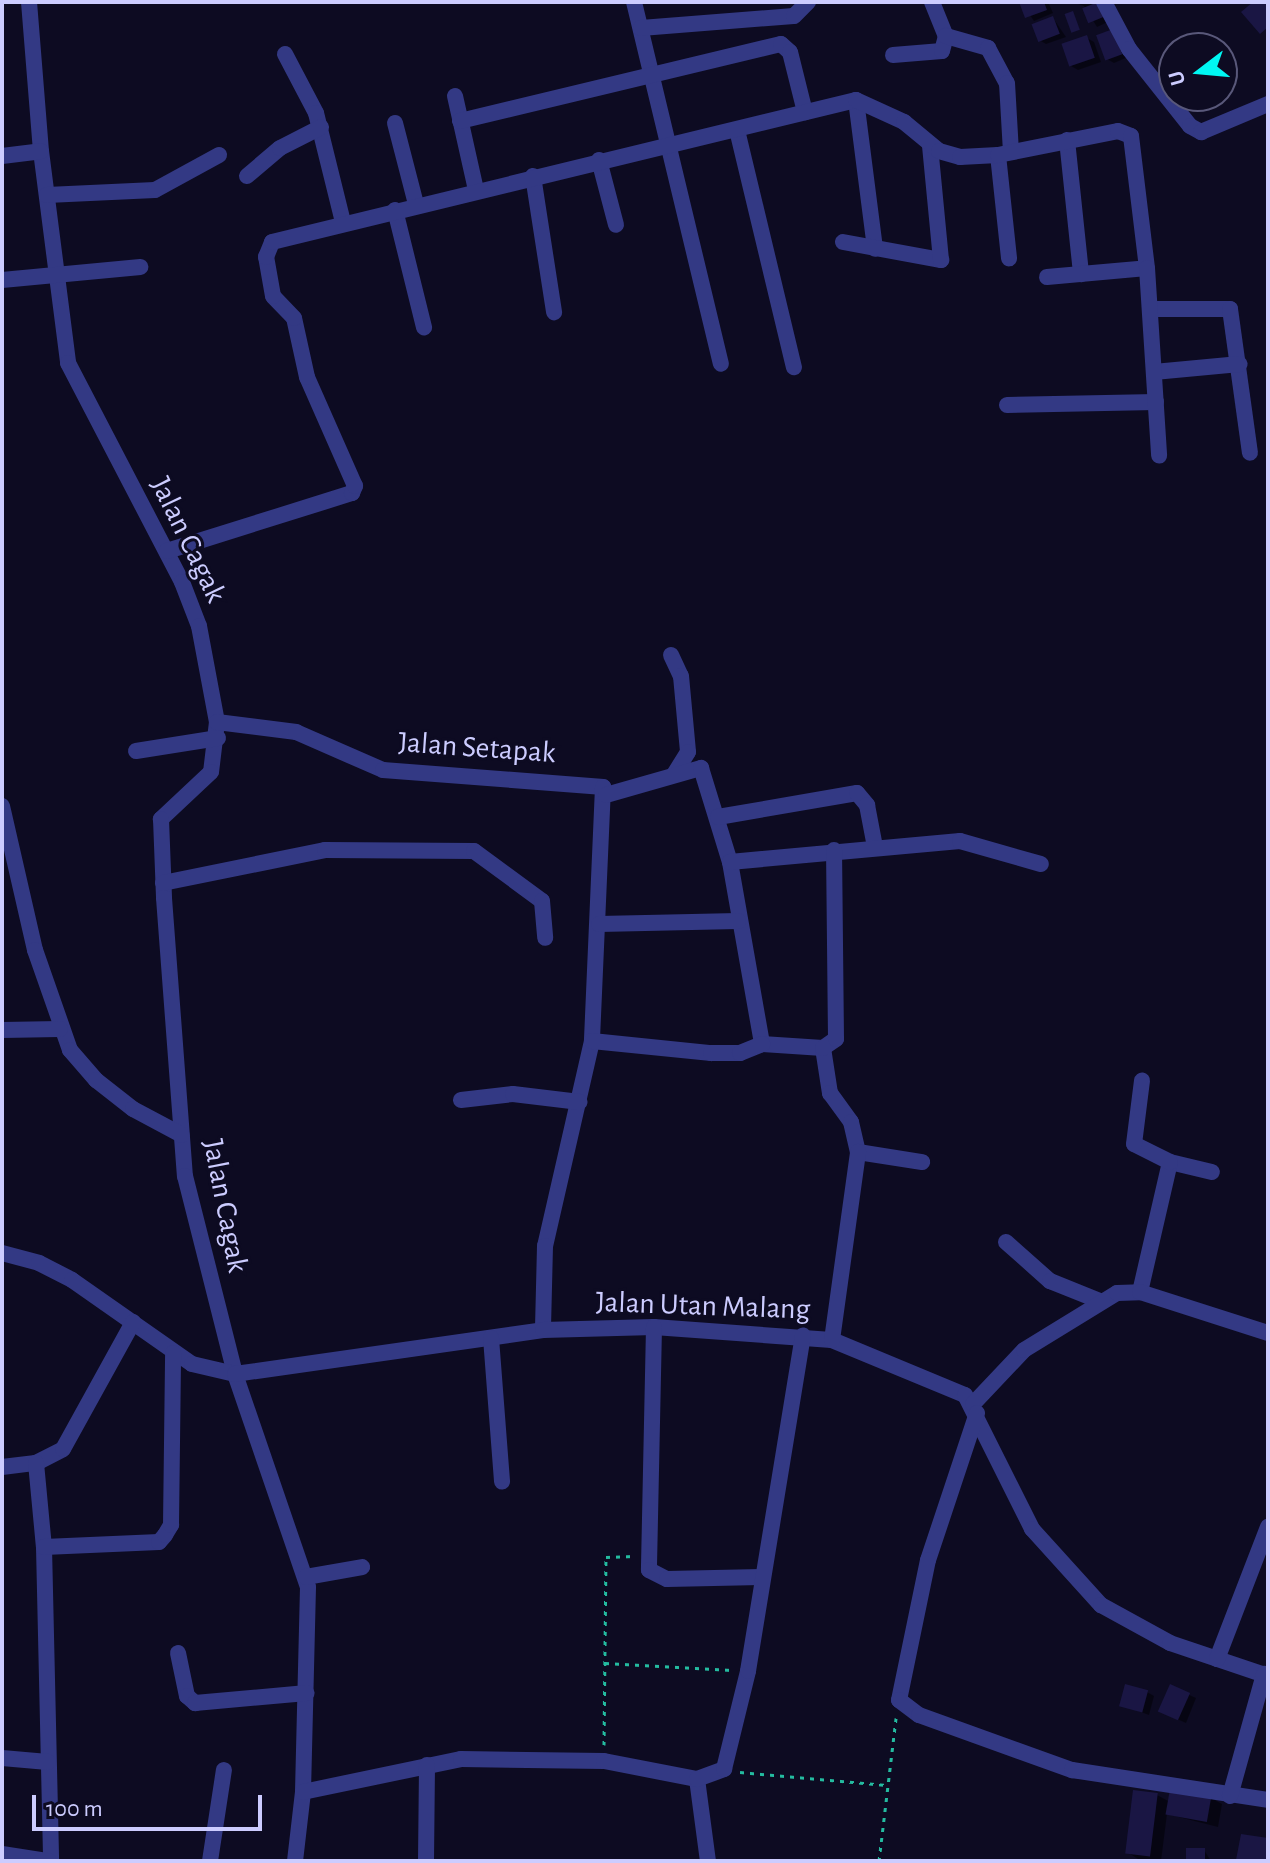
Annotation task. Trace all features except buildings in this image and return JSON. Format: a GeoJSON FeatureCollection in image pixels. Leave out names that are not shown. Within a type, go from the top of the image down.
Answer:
{"type":"FeatureCollection","features":[{"type":"Feature","properties":{"kind":"street","name":"Jalan Cagak"},"geometry":{"type":"LineString","coordinates":[[29,2],[41,151],[63,344],[74,380],[167,551],[199,626],[217,730],[208,777],[161,819],[163,883],[185,1176],[235,1374],[306,1577],[307,1693],[303,1792],[295,1861]]}},
{"type":"Feature","properties":{"kind":"street"},"geometry":{"type":"LineString","coordinates":[[634,2],[721,364]]}},
{"type":"Feature","properties":{"kind":"street"},"geometry":{"type":"LineString","coordinates":[[641,28],[794,16],[808,2]]}},
{"type":"Feature","properties":{"kind":"street"},"geometry":{"type":"LineString","coordinates":[[893,55],[942,51],[946,36],[932,2]]}},
{"type":"Feature","properties":{"kind":"street"},"geometry":{"type":"LineString","coordinates":[[1104,2],[1129,49],[1190,126],[1201,132],[1268,104]]}},
{"type":"Feature","properties":{"kind":"street"},"geometry":{"type":"LineString","coordinates":[[946,36],[988,48],[1007,83],[1005,154],[1009,258]]}},
{"type":"Feature","properties":{"kind":"street"},"geometry":{"type":"LineString","coordinates":[[460,121],[781,44],[790,52],[805,112]]}},
{"type":"Feature","properties":{"kind":"street"},"geometry":{"type":"LineString","coordinates":[[285,54],[321,127],[343,222]]}},
{"type":"Feature","properties":{"kind":"street"},"geometry":{"type":"LineString","coordinates":[[455,96],[476,190]]}},
{"type":"Feature","properties":{"kind":"street"},"geometry":{"type":"LineString","coordinates":[[856,100],[875,249]]}},
{"type":"Feature","properties":{"kind":"street"},"geometry":{"type":"LineString","coordinates":[[167,551],[352,493],[355,486],[307,377],[294,318],[273,296],[266,257],[279,238],[856,100],[904,122],[930,145],[960,157],[1005,154],[1118,131],[1131,136],[1147,268],[1159,456]]}},
{"type":"Feature","properties":{"kind":"street"},"geometry":{"type":"LineString","coordinates":[[395,123],[416,204]]}},
{"type":"Feature","properties":{"kind":"street"},"geometry":{"type":"LineString","coordinates":[[247,176],[280,148],[321,127]]}},
{"type":"Feature","properties":{"kind":"street"},"geometry":{"type":"LineString","coordinates":[[737,130],[794,367]]}},
{"type":"Feature","properties":{"kind":"street"},"geometry":{"type":"LineString","coordinates":[[1067,140],[1081,274]]}},
{"type":"Feature","properties":{"kind":"street"},"geometry":{"type":"LineString","coordinates":[[843,242],[941,260],[930,145]]}},
{"type":"Feature","properties":{"kind":"street"},"geometry":{"type":"LineString","coordinates":[[2,156],[41,151]]}},
{"type":"Feature","properties":{"kind":"street"},"geometry":{"type":"LineString","coordinates":[[47,195],[155,190],[219,155]]}},
{"type":"Feature","properties":{"kind":"street"},"geometry":{"type":"LineString","coordinates":[[599,160],[616,225]]}},
{"type":"Feature","properties":{"kind":"street"},"geometry":{"type":"LineString","coordinates":[[533,176],[554,312]]}},
{"type":"Feature","properties":{"kind":"street"},"geometry":{"type":"LineString","coordinates":[[395,210],[424,327]]}},
{"type":"Feature","properties":{"kind":"street"},"geometry":{"type":"LineString","coordinates":[[2,280],[140,267]]}},
{"type":"Feature","properties":{"kind":"street"},"geometry":{"type":"LineString","coordinates":[[1047,277],[1147,268]]}},
{"type":"Feature","properties":{"kind":"street"},"geometry":{"type":"LineString","coordinates":[[1150,309],[1230,309],[1250,453]]}},
{"type":"Feature","properties":{"kind":"street"},"geometry":{"type":"LineString","coordinates":[[1154,372],[1240,364]]}},
{"type":"Feature","properties":{"kind":"street"},"geometry":{"type":"LineString","coordinates":[[1007,405],[1156,402]]}},
{"type":"Feature","properties":{"kind":"street"},"geometry":{"type":"LineString","coordinates":[[671,655],[681,676],[688,752],[673,774]]}},
{"type":"Feature","properties":{"kind":"street"},"geometry":{"type":"LineString","coordinates":[[136,751],[217,730]]}},
{"type":"Feature","properties":{"kind":"street","name":"Jalan Setapak"},"geometry":{"type":"LineString","coordinates":[[217,730],[296,732],[383,770],[598,783],[606,795]]}},
{"type":"Feature","properties":{"kind":"street"},"geometry":{"type":"LineString","coordinates":[[543,1330],[545,1246],[592,1041],[606,795],[701,768],[730,862],[762,1044]]}},
{"type":"Feature","properties":{"kind":"street"},"geometry":{"type":"LineString","coordinates":[[718,817],[857,793],[867,805],[875,847]]}},
{"type":"Feature","properties":{"kind":"street"},"geometry":{"type":"LineString","coordinates":[[2,806],[35,950],[60,1029],[96,1080],[133,1109],[182,1135]]}},
{"type":"Feature","properties":{"kind":"street"},"geometry":{"type":"LineString","coordinates":[[730,862],[834,850],[960,841],[1041,864]]}},
{"type":"Feature","properties":{"kind":"street"},"geometry":{"type":"LineString","coordinates":[[163,883],[325,850],[474,851],[542,901],[545,938]]}},
{"type":"Feature","properties":{"kind":"street"},"geometry":{"type":"LineString","coordinates":[[592,1041],[740,1053],[762,1044],[823,1048],[836,1039],[834,850]]}},
{"type":"Feature","properties":{"kind":"street"},"geometry":{"type":"LineString","coordinates":[[599,924],[738,921]]}},
{"type":"Feature","properties":{"kind":"street"},"geometry":{"type":"LineString","coordinates":[[2,1030],[60,1029]]}},
{"type":"Feature","properties":{"kind":"street"},"geometry":{"type":"LineString","coordinates":[[823,1048],[830,1093],[851,1122],[858,1152],[832,1340]]}},
{"type":"Feature","properties":{"kind":"street"},"geometry":{"type":"LineString","coordinates":[[1142,1081],[1134,1144],[1170,1162],[1212,1172]]}},
{"type":"Feature","properties":{"kind":"street"},"geometry":{"type":"LineString","coordinates":[[461,1100],[513,1094],[580,1102]]}},
{"type":"Feature","properties":{"kind":"street"},"geometry":{"type":"LineString","coordinates":[[858,1152],[922,1162]]}},
{"type":"Feature","properties":{"kind":"street"},"geometry":{"type":"LineString","coordinates":[[1140,1292],[1170,1162]]}},
{"type":"Feature","properties":{"kind":"street"},"geometry":{"type":"LineString","coordinates":[[1006,1242],[1050,1281],[1100,1301]]}},
{"type":"Feature","properties":{"kind":"street"},"geometry":{"type":"LineString","coordinates":[[2,1253],[39,1263],[72,1280],[192,1364],[235,1374]]}},
{"type":"Feature","properties":{"kind":"street"},"geometry":{"type":"LineString","coordinates":[[1268,1333],[1140,1292],[1100,1301],[1006,1364],[975,1408],[928,1560],[899,1700],[919,1715],[1060,1766],[1268,1800]]}},
{"type":"Feature","properties":{"kind":"street"},"geometry":{"type":"LineString","coordinates":[[2,1467],[36,1463],[63,1449],[133,1322]]}},
{"type":"Feature","properties":{"kind":"street"},"geometry":{"type":"LineString","coordinates":[[654,1327],[646,1556],[649,1570],[667,1579],[761,1577]]}},
{"type":"Feature","properties":{"kind":"street","name":"Jalan Utan Malang"},"geometry":{"type":"LineString","coordinates":[[235,1374],[543,1330],[654,1327],[803,1335],[832,1340],[944,1383],[975,1408]]}},
{"type":"Feature","properties":{"kind":"street"},"geometry":{"type":"LineString","coordinates":[[303,1792],[461,1759],[604,1761],[697,1779],[724,1769],[748,1671],[803,1335]]}},
{"type":"Feature","properties":{"kind":"street"},"geometry":{"type":"LineString","coordinates":[[491,1338],[502,1482]]}},
{"type":"Feature","properties":{"kind":"street"},"geometry":{"type":"LineString","coordinates":[[44,1547],[159,1542],[165,1535],[171,1525],[173,1353]]}},
{"type":"Feature","properties":{"kind":"street"},"geometry":{"type":"LineString","coordinates":[[975,1408],[1020,1510],[1075,1582],[1132,1626],[1266,1675],[1230,1796]]}},
{"type":"Feature","properties":{"kind":"street"},"geometry":{"type":"LineString","coordinates":[[2,1854],[50,1861],[44,1547],[36,1463]]}},
{"type":"Feature","properties":{"kind":"street"},"geometry":{"type":"LineString","coordinates":[[1217,1659],[1268,1527]]}},
{"type":"Feature","properties":{"kind":"street"},"geometry":{"type":"LineString","coordinates":[[306,1577],[362,1567]]}},
{"type":"Feature","properties":{"kind":"street"},"geometry":{"type":"LineString","coordinates":[[178,1653],[187,1696],[195,1703],[307,1693]]}},
{"type":"Feature","properties":{"kind":"street"},"geometry":{"type":"LineString","coordinates":[[2,1758],[48,1762]]}},
{"type":"Feature","properties":{"kind":"street"},"geometry":{"type":"LineString","coordinates":[[426,1861],[427,1765]]}},
{"type":"Feature","properties":{"kind":"street"},"geometry":{"type":"LineString","coordinates":[[210,1861],[224,1770]]}},
{"type":"Feature","properties":{"kind":"street"},"geometry":{"type":"LineString","coordinates":[[697,1779],[708,1861]]}},
{"type":"Feature","properties":{"kind":"path"},"geometry":{"type":"LineString","coordinates":[[604,1761],[606,1557],[646,1556]]}},
{"type":"Feature","properties":{"kind":"path"},"geometry":{"type":"LineString","coordinates":[[605,1663],[748,1671]]}},
{"type":"Feature","properties":{"kind":"path"},"geometry":{"type":"LineString","coordinates":[[879,1861],[886,1785],[899,1700]]}},
{"type":"Feature","properties":{"kind":"path"},"geometry":{"type":"LineString","coordinates":[[724,1769],[886,1785]]}}]}
